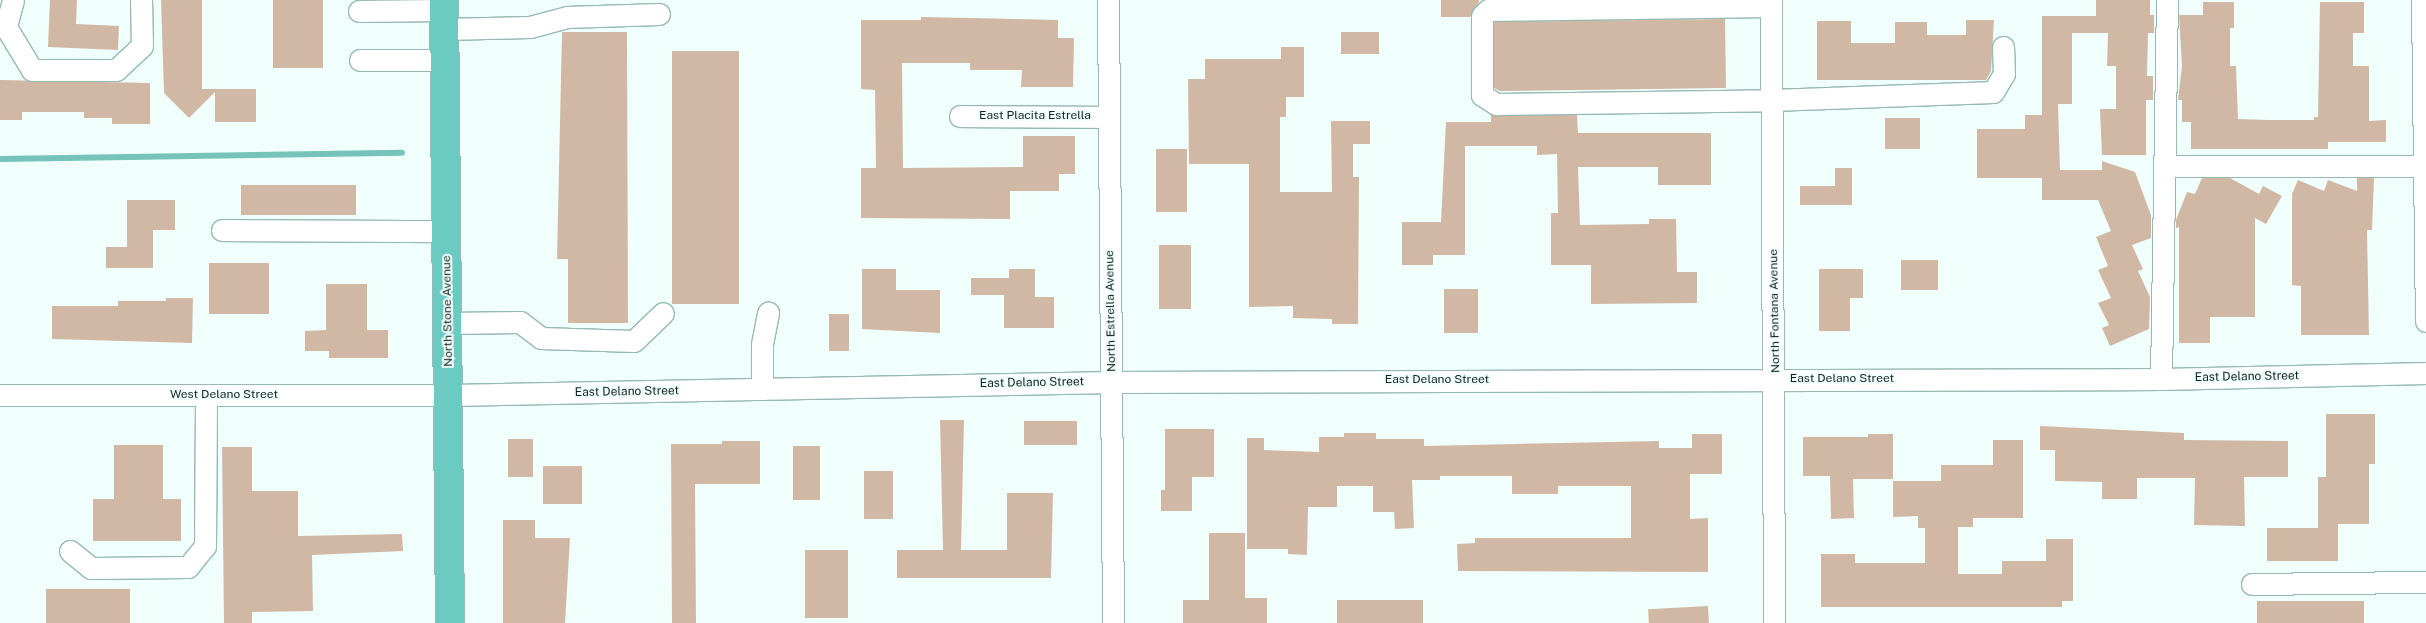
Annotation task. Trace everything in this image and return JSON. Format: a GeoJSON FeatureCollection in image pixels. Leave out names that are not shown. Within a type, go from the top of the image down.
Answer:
{"type":"FeatureCollection","features":[{"type":"Feature","properties":{"kind":"main road","name":"North Stone Avenue"},"geometry":{"type":"LineString","coordinates":[[444,13],[450,623]]}},
{"type":"Feature","properties":{"kind":"street"},"geometry":{"type":"LineString","coordinates":[[13,0],[6,27],[32,70],[116,70],[142,46],[141,0]]}},
{"type":"Feature","properties":{"kind":"street","name":"North Estrella Avenue"},"geometry":{"type":"LineString","coordinates":[[1108,0],[1113,623]]}},
{"type":"Feature","properties":{"kind":"street"},"geometry":{"type":"LineString","coordinates":[[2161,380],[2167,0]]}},
{"type":"Feature","properties":{"kind":"street"},"geometry":{"type":"LineString","coordinates":[[2422,0],[2424,120],[2422,166],[2426,321]]}},
{"type":"Feature","properties":{"kind":"street"},"geometry":{"type":"LineString","coordinates":[[1772,3],[1488,10],[1482,16],[1482,95],[1496,104],[1772,100],[1993,92],[2004,74],[2003,47]]}},
{"type":"Feature","properties":{"kind":"street","name":"North Fontana Avenue"},"geometry":{"type":"LineString","coordinates":[[1772,3],[1775,379],[1774,623]]}},
{"type":"Feature","properties":{"kind":"street"},"geometry":{"type":"LineString","coordinates":[[359,10],[444,13],[530,27],[567,17],[659,14]]}},
{"type":"Feature","properties":{"kind":"street"},"geometry":{"type":"LineString","coordinates":[[360,60],[444,60]]}},
{"type":"Feature","properties":{"kind":"street","name":"East Placita Estrella"},"geometry":{"type":"LineString","coordinates":[[960,116],[1110,117]]}},
{"type":"Feature","properties":{"kind":"street"},"geometry":{"type":"LineString","coordinates":[[2164,166],[2422,166]]}},
{"type":"Feature","properties":{"kind":"street"},"geometry":{"type":"LineString","coordinates":[[222,230],[446,231]]}},
{"type":"Feature","properties":{"kind":"street"},"geometry":{"type":"LineString","coordinates":[[448,323],[520,322],[541,338],[634,341],[663,313]]}},
{"type":"Feature","properties":{"kind":"street"},"geometry":{"type":"LineString","coordinates":[[762,389],[762,344],[768,313]]}},
{"type":"Feature","properties":{"kind":"street","name":"East Delano Street"},"geometry":{"type":"LineString","coordinates":[[449,395],[1112,382],[1775,379],[2161,380],[2426,373]]}},
{"type":"Feature","properties":{"kind":"street","name":"West Delano Street"},"geometry":{"type":"LineString","coordinates":[[0,395],[449,395]]}},
{"type":"Feature","properties":{"kind":"street"},"geometry":{"type":"LineString","coordinates":[[70,551],[92,568],[188,567],[205,546],[206,395]]}},
{"type":"Feature","properties":{"kind":"street"},"geometry":{"type":"LineString","coordinates":[[2252,584],[2426,582]]}},
{"type":"Feature","properties":{"kind":"building"},"geometry":{"type":"Polygon","coordinates":[[[50,0],[77,0],[76,24],[119,26],[118,50],[48,47],[50,0]]]}},
{"type":"Feature","properties":{"kind":"building"},"geometry":{"type":"Polygon","coordinates":[[[161,0],[202,0],[202,89],[256,89],[256,122],[215,122],[215,92],[189,118],[164,93],[161,0]]]}},
{"type":"Feature","properties":{"kind":"building"},"geometry":{"type":"Polygon","coordinates":[[[273,0],[323,0],[323,68],[273,68],[273,0]]]}},
{"type":"Feature","properties":{"kind":"building"},"geometry":{"type":"Polygon","coordinates":[[[1441,0],[1479,0],[1479,2],[1470,17],[1441,17],[1441,0]]]}},
{"type":"Feature","properties":{"kind":"building"},"geometry":{"type":"Polygon","coordinates":[[[2096,0],[2150,0],[2150,15],[2154,15],[2154,33],[2148,33],[2147,76],[2153,76],[2153,100],[2146,100],[2146,155],[2102,155],[2100,109],[2116,109],[2116,66],[2107,66],[2108,33],[2072,33],[2072,104],[2058,104],[2060,170],[2102,170],[2102,161],[2135,172],[2151,215],[2151,238],[2132,245],[2143,269],[2138,271],[2150,297],[2149,329],[2110,346],[2102,328],[2109,325],[2098,303],[2111,298],[2098,270],[2108,266],[2096,237],[2111,231],[2098,200],[2042,200],[2042,178],[1977,178],[1977,129],[2025,129],[2025,115],[2042,115],[2042,16],[2096,16],[2096,0]]]}},
{"type":"Feature","properties":{"kind":"building"},"geometry":{"type":"Polygon","coordinates":[[[2203,2],[2234,2],[2234,28],[2230,28],[2230,66],[2236,66],[2238,119],[2314,120],[2314,117],[2318,117],[2320,2],[2364,2],[2364,33],[2353,33],[2353,66],[2369,66],[2369,121],[2386,120],[2386,142],[2328,142],[2328,149],[2191,149],[2191,122],[2182,122],[2182,100],[2178,100],[2182,66],[2179,15],[2203,15],[2203,2]]]}},
{"type":"Feature","properties":{"kind":"building"},"geometry":{"type":"Polygon","coordinates":[[[921,17],[1058,20],[1058,38],[1074,38],[1073,87],[1021,87],[1022,70],[970,70],[970,63],[902,63],[903,168],[1023,167],[1023,136],[1075,136],[1075,174],[1059,174],[1059,191],[1010,191],[1010,219],[861,218],[861,168],[876,168],[875,90],[861,89],[861,20],[921,20],[921,17]]]}},
{"type":"Feature","properties":{"kind":"building"},"geometry":{"type":"Polygon","coordinates":[[[1725,19],[1726,88],[1500,91],[1494,88],[1494,22],[1725,19]]]}},
{"type":"Feature","properties":{"kind":"building"},"geometry":{"type":"Polygon","coordinates":[[[1966,20],[1994,20],[1991,71],[1986,80],[1817,80],[1817,21],[1851,21],[1851,43],[1895,43],[1895,22],[1927,22],[1927,35],[1966,35],[1966,20]]]}},
{"type":"Feature","properties":{"kind":"building"},"geometry":{"type":"Polygon","coordinates":[[[562,32],[627,32],[628,323],[568,323],[568,259],[557,259],[562,32]]]}},
{"type":"Feature","properties":{"kind":"building"},"geometry":{"type":"Polygon","coordinates":[[[1341,32],[1379,32],[1379,54],[1341,54],[1341,32]]]}},
{"type":"Feature","properties":{"kind":"building"},"geometry":{"type":"Polygon","coordinates":[[[1281,47],[1304,47],[1304,97],[1286,97],[1286,117],[1280,117],[1280,192],[1332,192],[1331,121],[1370,121],[1370,144],[1353,144],[1353,177],[1359,177],[1358,324],[1332,324],[1332,319],[1293,318],[1293,306],[1249,307],[1249,164],[1189,164],[1188,79],[1205,79],[1205,59],[1281,59],[1281,47]]]}},
{"type":"Feature","properties":{"kind":"building"},"geometry":{"type":"Polygon","coordinates":[[[672,51],[739,51],[739,304],[672,304],[672,51]]]}},
{"type":"Feature","properties":{"kind":"building"},"geometry":{"type":"Polygon","coordinates":[[[0,80],[150,83],[150,124],[112,124],[112,118],[84,118],[84,112],[22,112],[22,120],[0,120],[0,80]]]}},
{"type":"Feature","properties":{"kind":"building"},"geometry":{"type":"Polygon","coordinates":[[[1491,115],[1577,115],[1578,133],[1711,133],[1711,185],[1658,185],[1658,167],[1578,167],[1580,225],[1649,224],[1649,219],[1676,219],[1677,272],[1697,272],[1697,303],[1591,304],[1591,265],[1551,265],[1551,213],[1558,213],[1557,154],[1537,155],[1537,146],[1465,146],[1465,255],[1433,255],[1433,265],[1402,265],[1402,222],[1441,222],[1446,122],[1491,122],[1491,115]]]}},
{"type":"Feature","properties":{"kind":"building"},"geometry":{"type":"Polygon","coordinates":[[[1885,118],[1920,118],[1920,149],[1885,149],[1885,118]]]}},
{"type":"Feature","properties":{"kind":"building"},"geometry":{"type":"Polygon","coordinates":[[[1156,149],[1187,149],[1187,212],[1156,212],[1156,149]]]}},
{"type":"Feature","properties":{"kind":"building"},"geometry":{"type":"Polygon","coordinates":[[[1835,168],[1852,168],[1852,205],[1800,205],[1800,186],[1835,186],[1835,168]]]}},
{"type":"Feature","properties":{"kind":"building"},"geometry":{"type":"Polygon","coordinates":[[[2202,178],[2230,178],[2259,194],[2263,186],[2282,196],[2266,224],[2255,218],[2255,317],[2210,317],[2210,343],[2179,343],[2179,227],[2176,228],[2176,220],[2187,192],[2195,194],[2202,178]]]}},
{"type":"Feature","properties":{"kind":"building"},"geometry":{"type":"Polygon","coordinates":[[[2357,178],[2374,178],[2372,230],[2367,230],[2369,335],[2301,335],[2301,286],[2292,285],[2292,194],[2298,180],[2324,191],[2328,180],[2357,191],[2357,178]]]}},
{"type":"Feature","properties":{"kind":"building"},"geometry":{"type":"Polygon","coordinates":[[[241,185],[356,185],[356,215],[241,215],[241,185]]]}},
{"type":"Feature","properties":{"kind":"building"},"geometry":{"type":"Polygon","coordinates":[[[127,200],[175,200],[175,230],[153,230],[153,268],[106,268],[106,247],[127,247],[127,200]]]}},
{"type":"Feature","properties":{"kind":"building"},"geometry":{"type":"Polygon","coordinates":[[[1159,245],[1191,245],[1191,309],[1159,309],[1159,245]]]}},
{"type":"Feature","properties":{"kind":"building"},"geometry":{"type":"Polygon","coordinates":[[[1901,260],[1938,260],[1938,290],[1901,290],[1901,260]]]}},
{"type":"Feature","properties":{"kind":"building"},"geometry":{"type":"Polygon","coordinates":[[[209,263],[269,263],[269,314],[209,314],[209,263]]]}},
{"type":"Feature","properties":{"kind":"building"},"geometry":{"type":"Polygon","coordinates":[[[862,269],[896,269],[896,290],[940,290],[940,333],[862,329],[862,269]]]}},
{"type":"Feature","properties":{"kind":"building"},"geometry":{"type":"Polygon","coordinates":[[[1009,269],[1035,269],[1035,297],[1054,297],[1054,328],[1004,328],[1004,295],[971,295],[971,278],[1009,278],[1009,269]]]}},
{"type":"Feature","properties":{"kind":"building"},"geometry":{"type":"Polygon","coordinates":[[[1819,269],[1863,269],[1863,298],[1850,298],[1850,331],[1819,331],[1819,269]]]}},
{"type":"Feature","properties":{"kind":"building"},"geometry":{"type":"Polygon","coordinates":[[[326,284],[367,284],[367,330],[388,330],[388,358],[329,358],[329,351],[305,351],[305,331],[326,330],[326,284]]]}},
{"type":"Feature","properties":{"kind":"building"},"geometry":{"type":"Polygon","coordinates":[[[1444,289],[1478,289],[1478,333],[1444,333],[1444,289]]]}},
{"type":"Feature","properties":{"kind":"building"},"geometry":{"type":"Polygon","coordinates":[[[166,298],[193,298],[192,343],[52,339],[52,306],[118,306],[118,301],[166,301],[166,298]]]}},
{"type":"Feature","properties":{"kind":"building"},"geometry":{"type":"Polygon","coordinates":[[[829,314],[849,314],[849,351],[829,351],[829,314]]]}},
{"type":"Feature","properties":{"kind":"building"},"geometry":{"type":"Polygon","coordinates":[[[2326,414],[2375,414],[2375,464],[2369,464],[2369,524],[2338,524],[2338,561],[2267,561],[2267,528],[2318,528],[2318,477],[2326,477],[2326,414]]]}},
{"type":"Feature","properties":{"kind":"building"},"geometry":{"type":"Polygon","coordinates":[[[940,420],[964,420],[961,550],[1007,550],[1007,493],[1053,493],[1051,578],[897,578],[897,550],[943,550],[940,420]]]}},
{"type":"Feature","properties":{"kind":"building"},"geometry":{"type":"Polygon","coordinates":[[[1024,421],[1077,421],[1077,445],[1024,445],[1024,421]]]}},
{"type":"Feature","properties":{"kind":"building"},"geometry":{"type":"Polygon","coordinates":[[[2040,426],[2184,433],[2184,440],[2288,441],[2288,477],[2244,477],[2245,526],[2194,525],[2195,478],[2137,478],[2137,499],[2102,499],[2102,482],[2055,481],[2055,450],[2040,450],[2040,426]]]}},
{"type":"Feature","properties":{"kind":"building"},"geometry":{"type":"Polygon","coordinates":[[[1165,429],[1214,429],[1214,477],[1192,477],[1192,511],[1161,511],[1161,490],[1165,490],[1165,429]]]}},
{"type":"Feature","properties":{"kind":"building"},"geometry":{"type":"Polygon","coordinates":[[[1344,433],[1376,433],[1376,439],[1424,439],[1424,446],[1659,441],[1659,448],[1692,448],[1692,434],[1722,434],[1722,474],[1690,474],[1690,519],[1708,518],[1708,572],[1458,571],[1457,544],[1475,543],[1475,538],[1631,538],[1631,486],[1558,486],[1558,494],[1512,494],[1512,476],[1440,476],[1440,480],[1412,480],[1414,528],[1395,529],[1394,512],[1373,512],[1373,486],[1337,486],[1337,507],[1308,507],[1307,555],[1288,554],[1288,549],[1247,549],[1247,438],[1264,438],[1264,450],[1319,452],[1319,437],[1344,437],[1344,433]]]}},
{"type":"Feature","properties":{"kind":"building"},"geometry":{"type":"Polygon","coordinates":[[[1868,434],[1893,434],[1893,479],[1853,479],[1854,518],[1831,519],[1830,476],[1803,476],[1803,437],[1868,437],[1868,434]]]}},
{"type":"Feature","properties":{"kind":"building"},"geometry":{"type":"Polygon","coordinates":[[[508,439],[533,439],[533,477],[508,477],[508,439]]]}},
{"type":"Feature","properties":{"kind":"building"},"geometry":{"type":"Polygon","coordinates":[[[1993,440],[2023,440],[2023,518],[1973,518],[1973,527],[1958,527],[1958,574],[2002,574],[2002,561],[2046,561],[2046,539],[2073,539],[2073,601],[2062,601],[2062,607],[1821,607],[1821,554],[1855,554],[1855,563],[1925,563],[1925,528],[1918,528],[1918,516],[1893,517],[1893,481],[1941,481],[1941,465],[1993,465],[1993,440]]]}},
{"type":"Feature","properties":{"kind":"building"},"geometry":{"type":"Polygon","coordinates":[[[722,441],[760,441],[760,484],[695,484],[696,623],[672,623],[671,444],[722,444],[722,441]]]}},
{"type":"Feature","properties":{"kind":"building"},"geometry":{"type":"Polygon","coordinates":[[[114,445],[163,445],[163,499],[181,499],[181,541],[93,541],[93,499],[114,499],[114,445]]]}},
{"type":"Feature","properties":{"kind":"building"},"geometry":{"type":"Polygon","coordinates":[[[793,446],[820,446],[820,500],[793,500],[793,446]]]}},
{"type":"Feature","properties":{"kind":"building"},"geometry":{"type":"Polygon","coordinates":[[[222,447],[252,447],[252,491],[298,491],[298,536],[402,534],[403,551],[312,555],[313,611],[252,612],[252,623],[224,623],[222,447]]]}},
{"type":"Feature","properties":{"kind":"building"},"geometry":{"type":"Polygon","coordinates":[[[543,466],[582,466],[582,504],[543,504],[543,466]]]}},
{"type":"Feature","properties":{"kind":"building"},"geometry":{"type":"Polygon","coordinates":[[[864,471],[893,471],[893,519],[864,519],[864,471]]]}},
{"type":"Feature","properties":{"kind":"building"},"geometry":{"type":"Polygon","coordinates":[[[503,520],[535,520],[535,538],[570,538],[565,623],[503,623],[503,520]]]}},
{"type":"Feature","properties":{"kind":"building"},"geometry":{"type":"Polygon","coordinates":[[[1209,533],[1245,533],[1245,598],[1267,598],[1267,623],[1183,623],[1183,600],[1209,600],[1209,533]]]}},
{"type":"Feature","properties":{"kind":"building"},"geometry":{"type":"Polygon","coordinates":[[[805,550],[848,550],[848,618],[805,618],[805,550]]]}},
{"type":"Feature","properties":{"kind":"building"},"geometry":{"type":"Polygon","coordinates":[[[46,589],[130,589],[130,623],[46,623],[46,589]]]}},
{"type":"Feature","properties":{"kind":"building"},"geometry":{"type":"Polygon","coordinates":[[[1337,600],[1423,600],[1423,623],[1337,623],[1337,600]]]}},
{"type":"Feature","properties":{"kind":"building"},"geometry":{"type":"Polygon","coordinates":[[[2257,601],[2364,601],[2364,623],[2257,623],[2257,601]]]}},
{"type":"Feature","properties":{"kind":"building"},"geometry":{"type":"Polygon","coordinates":[[[1708,606],[1709,623],[1649,623],[1648,609],[1708,606]]]}},
{"type":"Feature","properties":{"kind":"waterway"},"geometry":{"type":"LineString","coordinates":[[0,159],[402,153]]}}]}
